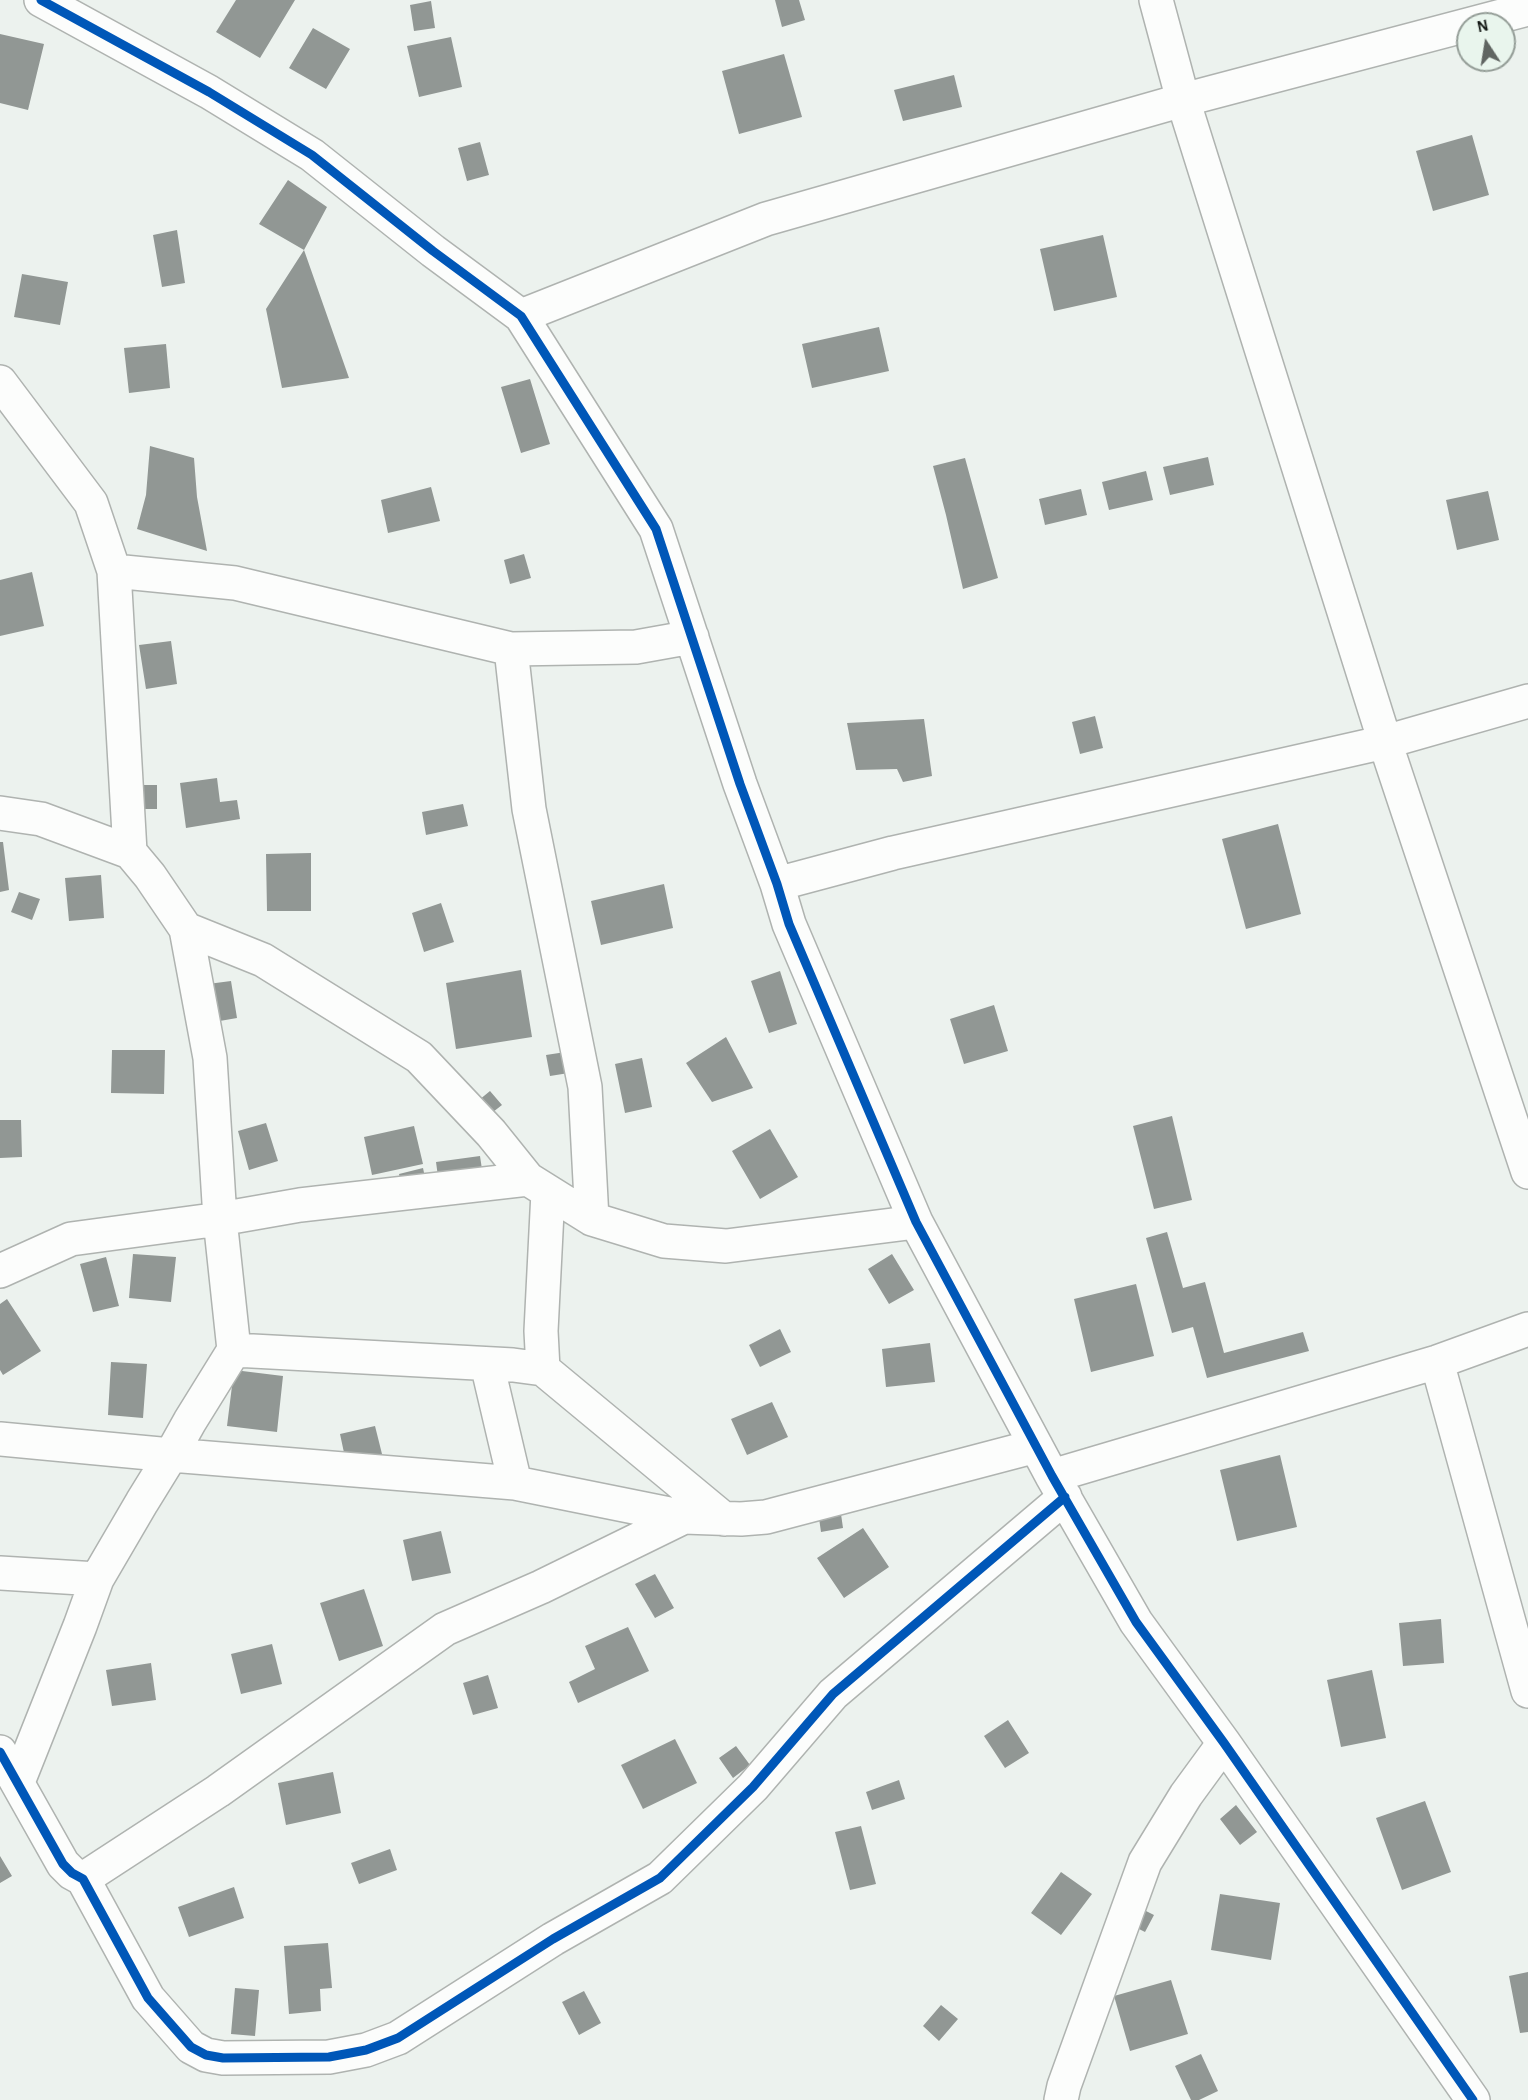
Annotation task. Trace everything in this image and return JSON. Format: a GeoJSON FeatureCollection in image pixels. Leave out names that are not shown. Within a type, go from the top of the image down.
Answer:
{"type":"FeatureCollection","features":[{"type":"Feature","properties":{"kind":"street"},"geometry":{"type":"LineString","coordinates":[[41,0],[209,93],[312,155],[433,251],[521,316],[657,529],[740,784],[777,884],[789,924],[916,1221],[1036,1446],[1136,1622],[1224,1743],[1473,2100]]}},
{"type":"Feature","properties":{"kind":"street"},"geometry":{"type":"LineString","coordinates":[[1156,0],[1183,100],[1385,742],[1528,1172]]}},
{"type":"Feature","properties":{"kind":"street"},"geometry":{"type":"LineString","coordinates":[[521,316],[766,219],[1183,100],[1528,9]]}},
{"type":"Feature","properties":{"kind":"street"},"geometry":{"type":"LineString","coordinates":[[0,381],[91,503],[114,571],[130,852]]}},
{"type":"Feature","properties":{"kind":"street"},"geometry":{"type":"LineString","coordinates":[[114,571],[235,583],[512,649],[636,647],[692,638]]}},
{"type":"Feature","properties":{"kind":"street"},"geometry":{"type":"LineString","coordinates":[[512,649],[529,809],[585,1087],[591,1219]]}},
{"type":"Feature","properties":{"kind":"street"},"geometry":{"type":"LineString","coordinates":[[777,884],[893,853],[1385,742],[1528,701]]}},
{"type":"Feature","properties":{"kind":"street"},"geometry":{"type":"LineString","coordinates":[[0,813],[41,819],[130,852],[150,876],[186,929],[210,1058],[220,1219],[234,1350],[189,1421],[97,1579],[81,1626],[18,1782]]}},
{"type":"Feature","properties":{"kind":"street"},"geometry":{"type":"LineString","coordinates":[[186,929],[263,960],[419,1057],[538,1186],[591,1219],[664,1241],[726,1246],[916,1221]]}},
{"type":"Feature","properties":{"kind":"street"},"geometry":{"type":"LineString","coordinates":[[0,1271],[71,1239],[220,1219],[300,1205],[538,1186]]}},
{"type":"Feature","properties":{"kind":"street"},"geometry":{"type":"LineString","coordinates":[[538,1186],[543,1369]]}},
{"type":"Feature","properties":{"kind":"street"},"geometry":{"type":"LineString","coordinates":[[0,1752],[63,1864],[83,1879],[148,1998],[192,2047],[206,2055],[223,2058],[329,2057],[366,2050],[398,2038],[553,1939],[660,1878],[753,1787],[833,1694],[1059,1487],[1437,1362],[1528,1329]]}},
{"type":"Feature","properties":{"kind":"street"},"geometry":{"type":"LineString","coordinates":[[234,1350],[543,1369],[724,1519]]}},
{"type":"Feature","properties":{"kind":"street"},"geometry":{"type":"LineString","coordinates":[[1437,1362],[1528,1692]]}},
{"type":"Feature","properties":{"kind":"street"},"geometry":{"type":"LineString","coordinates":[[487,1364],[515,1483]]}},
{"type":"Feature","properties":{"kind":"street"},"geometry":{"type":"LineString","coordinates":[[0,1439],[515,1483],[684,1517],[724,1519],[766,1517],[1036,1446]]}},
{"type":"Feature","properties":{"kind":"street"},"geometry":{"type":"LineString","coordinates":[[83,1879],[218,1791],[446,1629],[541,1587],[684,1517]]}},
{"type":"Feature","properties":{"kind":"street"},"geometry":{"type":"LineString","coordinates":[[0,1573],[97,1579]]}},
{"type":"Feature","properties":{"kind":"street"},"geometry":{"type":"LineString","coordinates":[[1060,2100],[1145,1862],[1186,1795],[1224,1743]]}},
{"type":"Feature","properties":{"kind":"building"},"geometry":{"type":"Polygon","coordinates":[[[236,0],[295,0],[260,58],[216,32],[236,0]]]}},
{"type":"Feature","properties":{"kind":"building"},"geometry":{"type":"Polygon","coordinates":[[[775,0],[799,0],[805,20],[782,27],[775,0]]]}},
{"type":"Feature","properties":{"kind":"building"},"geometry":{"type":"Polygon","coordinates":[[[431,1],[435,28],[414,31],[410,5],[431,1]]]}},
{"type":"Feature","properties":{"kind":"building"},"geometry":{"type":"Polygon","coordinates":[[[313,28],[350,49],[326,89],[289,68],[313,28]]]}},
{"type":"Feature","properties":{"kind":"building"},"geometry":{"type":"Polygon","coordinates":[[[0,34],[44,44],[28,110],[0,103],[0,34]]]}},
{"type":"Feature","properties":{"kind":"building"},"geometry":{"type":"Polygon","coordinates":[[[451,37],[462,87],[419,97],[407,46],[451,37]]]}},
{"type":"Feature","properties":{"kind":"building"},"geometry":{"type":"Polygon","coordinates":[[[784,54],[802,117],[739,134],[722,71],[784,54]]]}},
{"type":"Feature","properties":{"kind":"building"},"geometry":{"type":"Polygon","coordinates":[[[954,75],[962,107],[903,121],[894,90],[954,75]]]}},
{"type":"Feature","properties":{"kind":"building"},"geometry":{"type":"Polygon","coordinates":[[[1472,135],[1489,195],[1433,211],[1416,151],[1472,135]]]}},
{"type":"Feature","properties":{"kind":"building"},"geometry":{"type":"Polygon","coordinates":[[[480,142],[489,175],[467,181],[458,148],[480,142]]]}},
{"type":"Feature","properties":{"kind":"building"},"geometry":{"type":"Polygon","coordinates":[[[288,180],[327,207],[304,250],[259,224],[288,180]]]}},
{"type":"Feature","properties":{"kind":"building"},"geometry":{"type":"Polygon","coordinates":[[[177,230],[185,283],[162,287],[153,235],[177,230]]]}},
{"type":"Feature","properties":{"kind":"building"},"geometry":{"type":"Polygon","coordinates":[[[1103,235],[1117,297],[1054,311],[1040,249],[1103,235]]]}},
{"type":"Feature","properties":{"kind":"building"},"geometry":{"type":"Polygon","coordinates":[[[304,250],[349,378],[282,388],[266,309],[304,250]]]}},
{"type":"Feature","properties":{"kind":"building"},"geometry":{"type":"Polygon","coordinates":[[[22,274],[68,282],[60,325],[14,317],[22,274]]]}},
{"type":"Feature","properties":{"kind":"building"},"geometry":{"type":"Polygon","coordinates":[[[879,327],[889,371],[812,388],[802,344],[879,327]]]}},
{"type":"Feature","properties":{"kind":"building"},"geometry":{"type":"Polygon","coordinates":[[[166,344],[170,388],[129,393],[124,348],[166,344]]]}},
{"type":"Feature","properties":{"kind":"building"},"geometry":{"type":"Polygon","coordinates":[[[530,379],[550,444],[521,453],[501,387],[530,379]]]}},
{"type":"Feature","properties":{"kind":"building"},"geometry":{"type":"Polygon","coordinates":[[[150,446],[194,458],[197,497],[207,551],[137,529],[146,495],[150,446]]]}},
{"type":"Feature","properties":{"kind":"building"},"geometry":{"type":"Polygon","coordinates":[[[1208,457],[1214,485],[1170,495],[1163,467],[1208,457]]]}},
{"type":"Feature","properties":{"kind":"building"},"geometry":{"type":"Polygon","coordinates":[[[965,458],[998,578],[963,589],[933,466],[965,458]]]}},
{"type":"Feature","properties":{"kind":"building"},"geometry":{"type":"Polygon","coordinates":[[[1146,471],[1153,500],[1109,510],[1102,482],[1146,471]]]}},
{"type":"Feature","properties":{"kind":"building"},"geometry":{"type":"Polygon","coordinates":[[[431,487],[440,521],[388,533],[381,500],[431,487]]]}},
{"type":"Feature","properties":{"kind":"building"},"geometry":{"type":"Polygon","coordinates":[[[1081,489],[1087,515],[1045,525],[1039,499],[1081,489]]]}},
{"type":"Feature","properties":{"kind":"building"},"geometry":{"type":"Polygon","coordinates":[[[1488,491],[1499,540],[1457,550],[1446,500],[1488,491]]]}},
{"type":"Feature","properties":{"kind":"building"},"geometry":{"type":"Polygon","coordinates":[[[524,554],[531,578],[510,584],[504,560],[524,554]]]}},
{"type":"Feature","properties":{"kind":"building"},"geometry":{"type":"Polygon","coordinates":[[[32,572],[44,626],[0,636],[0,580],[32,572]]]}},
{"type":"Feature","properties":{"kind":"building"},"geometry":{"type":"Polygon","coordinates":[[[171,641],[177,684],[146,689],[139,645],[171,641]]]}},
{"type":"Feature","properties":{"kind":"building"},"geometry":{"type":"Polygon","coordinates":[[[1095,716],[1103,748],[1080,754],[1072,722],[1095,716]]]}},
{"type":"Feature","properties":{"kind":"building"},"geometry":{"type":"Polygon","coordinates":[[[924,719],[932,776],[903,782],[897,769],[856,770],[847,723],[924,719]]]}},
{"type":"Feature","properties":{"kind":"building"},"geometry":{"type":"Polygon","coordinates":[[[217,778],[220,802],[237,800],[240,819],[186,828],[180,783],[217,778]]]}},
{"type":"Feature","properties":{"kind":"building"},"geometry":{"type":"Polygon","coordinates":[[[137,785],[157,785],[157,809],[137,809],[137,785]]]}},
{"type":"Feature","properties":{"kind":"building"},"geometry":{"type":"Polygon","coordinates":[[[463,804],[468,826],[426,835],[422,812],[463,804]]]}},
{"type":"Feature","properties":{"kind":"building"},"geometry":{"type":"Polygon","coordinates":[[[1278,824],[1301,914],[1246,929],[1222,839],[1278,824]]]}},
{"type":"Feature","properties":{"kind":"building"},"geometry":{"type":"Polygon","coordinates":[[[0,842],[3,842],[9,890],[0,892],[0,842]]]}},
{"type":"Feature","properties":{"kind":"building"},"geometry":{"type":"Polygon","coordinates":[[[311,853],[311,911],[267,911],[266,854],[311,853]]]}},
{"type":"Feature","properties":{"kind":"building"},"geometry":{"type":"Polygon","coordinates":[[[101,875],[104,918],[69,921],[65,878],[101,875]]]}},
{"type":"Feature","properties":{"kind":"building"},"geometry":{"type":"Polygon","coordinates":[[[664,884],[673,928],[601,945],[591,901],[664,884]]]}},
{"type":"Feature","properties":{"kind":"building"},"geometry":{"type":"Polygon","coordinates":[[[19,892],[40,899],[32,920],[11,912],[19,892]]]}},
{"type":"Feature","properties":{"kind":"building"},"geometry":{"type":"Polygon","coordinates":[[[441,903],[454,942],[424,952],[412,913],[441,903]]]}},
{"type":"Feature","properties":{"kind":"building"},"geometry":{"type":"Polygon","coordinates":[[[521,970],[532,1037],[456,1049],[446,983],[521,970]]]}},
{"type":"Feature","properties":{"kind":"building"},"geometry":{"type":"Polygon","coordinates":[[[780,971],[797,1024],[769,1033],[751,981],[780,971]]]}},
{"type":"Feature","properties":{"kind":"building"},"geometry":{"type":"Polygon","coordinates":[[[231,981],[237,1018],[214,1022],[208,984],[231,981]]]}},
{"type":"Feature","properties":{"kind":"building"},"geometry":{"type":"Polygon","coordinates":[[[994,1005],[1008,1051],[964,1064],[950,1019],[994,1005]]]}},
{"type":"Feature","properties":{"kind":"building"},"geometry":{"type":"Polygon","coordinates":[[[726,1037],[753,1088],[712,1102],[686,1063],[726,1037]]]}},
{"type":"Feature","properties":{"kind":"building"},"geometry":{"type":"Polygon","coordinates":[[[112,1050],[165,1050],[164,1094],[111,1093],[112,1050]]]}},
{"type":"Feature","properties":{"kind":"building"},"geometry":{"type":"Polygon","coordinates":[[[572,1051],[575,1072],[550,1076],[546,1055],[572,1051]]]}},
{"type":"Feature","properties":{"kind":"building"},"geometry":{"type":"Polygon","coordinates":[[[642,1058],[652,1107],[625,1113],[615,1064],[642,1058]]]}},
{"type":"Feature","properties":{"kind":"building"},"geometry":{"type":"Polygon","coordinates":[[[490,1091],[502,1105],[484,1119],[473,1105],[490,1091]]]}},
{"type":"Feature","properties":{"kind":"building"},"geometry":{"type":"Polygon","coordinates":[[[1172,1116],[1192,1200],[1154,1209],[1133,1126],[1172,1116]]]}},
{"type":"Feature","properties":{"kind":"building"},"geometry":{"type":"Polygon","coordinates":[[[0,1120],[21,1120],[22,1157],[0,1158],[0,1120]]]}},
{"type":"Feature","properties":{"kind":"building"},"geometry":{"type":"Polygon","coordinates":[[[266,1123],[278,1161],[249,1170],[238,1131],[266,1123]]]}},
{"type":"Feature","properties":{"kind":"building"},"geometry":{"type":"Polygon","coordinates":[[[414,1126],[423,1164],[372,1175],[364,1137],[414,1126]]]}},
{"type":"Feature","properties":{"kind":"building"},"geometry":{"type":"Polygon","coordinates":[[[770,1129],[798,1177],[760,1199],[732,1151],[770,1129]]]}},
{"type":"Feature","properties":{"kind":"building"},"geometry":{"type":"Polygon","coordinates":[[[480,1156],[483,1176],[439,1184],[436,1162],[480,1156]]]}},
{"type":"Feature","properties":{"kind":"building"},"geometry":{"type":"Polygon","coordinates":[[[423,1168],[426,1182],[402,1188],[399,1174],[423,1168]]]}},
{"type":"Feature","properties":{"kind":"building"},"geometry":{"type":"Polygon","coordinates":[[[1167,1232],[1183,1288],[1205,1282],[1224,1353],[1303,1332],[1309,1351],[1207,1378],[1193,1327],[1172,1333],[1146,1238],[1167,1232]]]}},
{"type":"Feature","properties":{"kind":"building"},"geometry":{"type":"Polygon","coordinates":[[[133,1254],[176,1257],[171,1302],[129,1298],[133,1254]]]}},
{"type":"Feature","properties":{"kind":"building"},"geometry":{"type":"Polygon","coordinates":[[[892,1254],[914,1290],[889,1304],[868,1269],[892,1254]]]}},
{"type":"Feature","properties":{"kind":"building"},"geometry":{"type":"Polygon","coordinates":[[[106,1257],[119,1306],[93,1312],[80,1264],[106,1257]]]}},
{"type":"Feature","properties":{"kind":"building"},"geometry":{"type":"Polygon","coordinates":[[[1136,1284],[1154,1356],[1091,1372],[1074,1299],[1136,1284]]]}},
{"type":"Feature","properties":{"kind":"building"},"geometry":{"type":"Polygon","coordinates":[[[7,1299],[41,1351],[3,1375],[0,1370],[0,1304],[7,1299]]]}},
{"type":"Feature","properties":{"kind":"building"},"geometry":{"type":"Polygon","coordinates":[[[780,1329],[791,1352],[760,1367],[749,1345],[780,1329]]]}},
{"type":"Feature","properties":{"kind":"building"},"geometry":{"type":"Polygon","coordinates":[[[930,1343],[935,1382],[886,1387],[882,1349],[930,1343]]]}},
{"type":"Feature","properties":{"kind":"building"},"geometry":{"type":"Polygon","coordinates":[[[111,1362],[147,1364],[143,1418],[108,1415],[111,1362]]]}},
{"type":"Feature","properties":{"kind":"building"},"geometry":{"type":"Polygon","coordinates":[[[234,1370],[283,1376],[277,1432],[227,1426],[234,1370]]]}},
{"type":"Feature","properties":{"kind":"building"},"geometry":{"type":"Polygon","coordinates":[[[772,1402],[788,1437],[747,1455],[731,1419],[772,1402]]]}},
{"type":"Feature","properties":{"kind":"building"},"geometry":{"type":"Polygon","coordinates":[[[375,1426],[382,1454],[346,1462],[340,1434],[375,1426]]]}},
{"type":"Feature","properties":{"kind":"building"},"geometry":{"type":"Polygon","coordinates":[[[1280,1455],[1297,1527],[1237,1541],[1220,1470],[1280,1455]]]}},
{"type":"Feature","properties":{"kind":"building"},"geometry":{"type":"Polygon","coordinates":[[[840,1507],[843,1528],[821,1532],[818,1511],[840,1507]]]}},
{"type":"Feature","properties":{"kind":"building"},"geometry":{"type":"Polygon","coordinates":[[[863,1528],[889,1567],[844,1598],[817,1558],[863,1528]]]}},
{"type":"Feature","properties":{"kind":"building"},"geometry":{"type":"Polygon","coordinates":[[[441,1531],[451,1573],[412,1581],[403,1540],[441,1531]]]}},
{"type":"Feature","properties":{"kind":"building"},"geometry":{"type":"Polygon","coordinates":[[[655,1574],[674,1608],[655,1618],[635,1584],[655,1574]]]}},
{"type":"Feature","properties":{"kind":"building"},"geometry":{"type":"Polygon","coordinates":[[[364,1589],[383,1646],[339,1661],[320,1603],[364,1589]]]}},
{"type":"Feature","properties":{"kind":"building"},"geometry":{"type":"Polygon","coordinates":[[[1441,1619],[1444,1663],[1403,1666],[1399,1623],[1441,1619]]]}},
{"type":"Feature","properties":{"kind":"building"},"geometry":{"type":"Polygon","coordinates":[[[628,1627],[649,1671],[578,1703],[569,1682],[595,1669],[585,1646],[628,1627]]]}},
{"type":"Feature","properties":{"kind":"building"},"geometry":{"type":"Polygon","coordinates":[[[272,1644],[282,1684],[241,1694],[231,1654],[272,1644]]]}},
{"type":"Feature","properties":{"kind":"building"},"geometry":{"type":"Polygon","coordinates":[[[151,1663],[156,1700],[112,1706],[106,1670],[151,1663]]]}},
{"type":"Feature","properties":{"kind":"building"},"geometry":{"type":"Polygon","coordinates":[[[1372,1670],[1386,1738],[1341,1747],[1327,1680],[1372,1670]]]}},
{"type":"Feature","properties":{"kind":"building"},"geometry":{"type":"Polygon","coordinates":[[[488,1675],[498,1708],[473,1715],[463,1683],[488,1675]]]}},
{"type":"Feature","properties":{"kind":"building"},"geometry":{"type":"Polygon","coordinates":[[[1008,1720],[1029,1753],[1005,1768],[984,1736],[1008,1720]]]}},
{"type":"Feature","properties":{"kind":"building"},"geometry":{"type":"Polygon","coordinates":[[[675,1739],[697,1783],[643,1809],[621,1765],[675,1739]]]}},
{"type":"Feature","properties":{"kind":"building"},"geometry":{"type":"Polygon","coordinates":[[[736,1746],[750,1765],[733,1778],[719,1758],[736,1746]]]}},
{"type":"Feature","properties":{"kind":"building"},"geometry":{"type":"Polygon","coordinates":[[[333,1772],[341,1813],[286,1825],[278,1783],[333,1772]]]}},
{"type":"Feature","properties":{"kind":"building"},"geometry":{"type":"Polygon","coordinates":[[[899,1780],[905,1799],[872,1810],[866,1792],[899,1780]]]}},
{"type":"Feature","properties":{"kind":"building"},"geometry":{"type":"Polygon","coordinates":[[[1425,1801],[1451,1872],[1402,1890],[1376,1818],[1425,1801]]]}},
{"type":"Feature","properties":{"kind":"building"},"geometry":{"type":"Polygon","coordinates":[[[1236,1805],[1257,1832],[1240,1845],[1220,1819],[1236,1805]]]}},
{"type":"Feature","properties":{"kind":"building"},"geometry":{"type":"Polygon","coordinates":[[[861,1826],[876,1884],[850,1890],[835,1832],[861,1826]]]}},
{"type":"Feature","properties":{"kind":"building"},"geometry":{"type":"Polygon","coordinates":[[[390,1849],[397,1870],[359,1884],[351,1863],[390,1849]]]}},
{"type":"Feature","properties":{"kind":"building"},"geometry":{"type":"Polygon","coordinates":[[[0,1856],[12,1876],[0,1883],[0,1856]]]}},
{"type":"Feature","properties":{"kind":"building"},"geometry":{"type":"Polygon","coordinates":[[[1061,1872],[1092,1894],[1061,1935],[1031,1913],[1061,1872]]]}},
{"type":"Feature","properties":{"kind":"building"},"geometry":{"type":"Polygon","coordinates":[[[234,1887],[244,1918],[189,1937],[178,1907],[234,1887]]]}},
{"type":"Feature","properties":{"kind":"building"},"geometry":{"type":"Polygon","coordinates":[[[1220,1894],[1280,1903],[1271,1960],[1211,1950],[1220,1894]]]}},
{"type":"Feature","properties":{"kind":"building"},"geometry":{"type":"Polygon","coordinates":[[[1142,1909],[1154,1915],[1145,1932],[1133,1926],[1142,1909]]]}},
{"type":"Feature","properties":{"kind":"building"},"geometry":{"type":"Polygon","coordinates":[[[328,1943],[332,1988],[320,1989],[321,2011],[289,2014],[284,1946],[328,1943]]]}},
{"type":"Feature","properties":{"kind":"building"},"geometry":{"type":"Polygon","coordinates":[[[1528,1972],[1528,2032],[1520,2033],[1509,1976],[1528,1972]]]}},
{"type":"Feature","properties":{"kind":"building"},"geometry":{"type":"Polygon","coordinates":[[[1171,1980],[1188,2034],[1130,2051],[1114,1996],[1171,1980]]]}},
{"type":"Feature","properties":{"kind":"building"},"geometry":{"type":"Polygon","coordinates":[[[235,1988],[259,1990],[255,2036],[231,2034],[235,1988]]]}},
{"type":"Feature","properties":{"kind":"building"},"geometry":{"type":"Polygon","coordinates":[[[584,1991],[601,2023],[579,2035],[562,2002],[584,1991]]]}},
{"type":"Feature","properties":{"kind":"building"},"geometry":{"type":"Polygon","coordinates":[[[941,2005],[958,2019],[939,2041],[923,2026],[941,2005]]]}},
{"type":"Feature","properties":{"kind":"building"},"geometry":{"type":"Polygon","coordinates":[[[1201,2054],[1218,2091],[1199,2100],[1191,2100],[1175,2066],[1201,2054]]]}},
{"type":"Feature","properties":{"kind":"cycle path"},"geometry":{"type":"LineString","coordinates":[[41,0],[209,92],[312,155],[433,251],[521,316],[656,529],[789,924],[916,1222],[1052,1476],[1136,1622],[1224,1743],[1473,2100]]}},
{"type":"Feature","properties":{"kind":"cycle path"},"geometry":{"type":"LineString","coordinates":[[0,1752],[63,1864],[83,1879],[148,1998],[191,2047],[206,2055],[223,2058],[329,2057],[366,2050],[398,2038],[553,1939],[660,1878],[753,1787],[833,1694],[1065,1497]]}}]}
